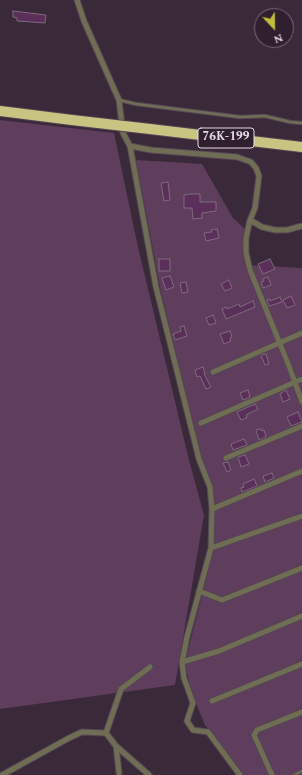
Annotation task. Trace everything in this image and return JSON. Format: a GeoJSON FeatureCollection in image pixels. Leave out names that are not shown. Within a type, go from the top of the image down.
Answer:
{"type":"FeatureCollection","features":[{"type":"Feature","properties":{"kind":"highway","name":"76К-199"},"geometry":{"type":"LineString","coordinates":[[0,111],[302,147]]}},
{"type":"Feature","properties":{"kind":"street"},"geometry":{"type":"LineString","coordinates":[[77,0],[84,21],[119,100],[123,132],[130,146],[156,287],[199,459],[210,487],[212,509],[211,548],[187,637],[182,662],[184,678],[193,703],[188,721],[192,730],[208,732],[240,775]]}},
{"type":"Feature","properties":{"kind":"street"},"geometry":{"type":"LineString","coordinates":[[130,146],[151,150],[236,157],[251,162],[256,168],[259,176],[255,208],[250,220],[246,238],[246,253],[250,270],[302,402]]}},
{"type":"Feature","properties":{"kind":"street"},"geometry":{"type":"LineString","coordinates":[[250,220],[262,227],[275,230],[287,230],[302,226]]}},
{"type":"Feature","properties":{"kind":"street"},"geometry":{"type":"LineString","coordinates":[[213,372],[302,333]]}},
{"type":"Feature","properties":{"kind":"street"},"geometry":{"type":"LineString","coordinates":[[202,423],[302,379]]}},
{"type":"Feature","properties":{"kind":"street"},"geometry":{"type":"LineString","coordinates":[[226,458],[302,426]]}},
{"type":"Feature","properties":{"kind":"street"},"geometry":{"type":"LineString","coordinates":[[212,509],[302,471]]}},
{"type":"Feature","properties":{"kind":"street"},"geometry":{"type":"LineString","coordinates":[[211,548],[302,516]]}},
{"type":"Feature","properties":{"kind":"street"},"geometry":{"type":"LineString","coordinates":[[199,591],[222,600],[302,568]]}},
{"type":"Feature","properties":{"kind":"street"},"geometry":{"type":"LineString","coordinates":[[182,662],[219,650],[302,616]]}},
{"type":"Feature","properties":{"kind":"street"},"geometry":{"type":"LineString","coordinates":[[212,701],[302,664]]}},
{"type":"Feature","properties":{"kind":"street"},"geometry":{"type":"LineString","coordinates":[[106,733],[121,689],[150,667]]}},
{"type":"Feature","properties":{"kind":"street"},"geometry":{"type":"LineString","coordinates":[[272,775],[254,735],[257,730],[302,712]]}},
{"type":"Feature","properties":{"kind":"street"},"geometry":{"type":"LineString","coordinates":[[2,775],[82,732],[106,733]]}},
{"type":"Feature","properties":{"kind":"street"},"geometry":{"type":"LineString","coordinates":[[106,733],[116,746],[148,774]]}},
{"type":"Feature","properties":{"kind":"street"},"geometry":{"type":"LineString","coordinates":[[116,746],[119,773]]}},
{"type":"Feature","properties":{"kind":"lane"},"geometry":{"type":"LineString","coordinates":[[119,100],[136,104],[240,117],[265,116],[290,122],[302,123]]}},
{"type":"Feature","properties":{"kind":"lane"},"geometry":{"type":"LineString","coordinates":[[294,775],[302,771]]}},
{"type":"Feature","properties":{"kind":"shaded area"},"geometry":{"type":"Polygon","coordinates":[[[0,120],[114,133],[138,247],[189,460],[204,515],[175,685],[0,709],[0,120]]]}},
{"type":"Feature","properties":{"kind":"shaded area"},"geometry":{"type":"Polygon","coordinates":[[[136,160],[202,164],[233,218],[246,230],[249,265],[302,268],[302,775],[244,775],[205,725],[191,691],[185,662],[214,548],[212,486],[201,459],[161,292],[136,160]]]}},
{"type":"Feature","properties":{"kind":"building"},"geometry":{"type":"Polygon","coordinates":[[[13,11],[46,15],[45,23],[17,21],[17,18],[13,17],[13,11]]]}},
{"type":"Feature","properties":{"kind":"building"},"geometry":{"type":"Polygon","coordinates":[[[168,182],[170,200],[164,201],[161,183],[168,182]]]}},
{"type":"Feature","properties":{"kind":"building"},"geometry":{"type":"Polygon","coordinates":[[[200,194],[200,202],[216,202],[216,211],[202,213],[202,218],[193,219],[192,208],[184,208],[184,195],[200,194]]]}},
{"type":"Feature","properties":{"kind":"building"},"geometry":{"type":"Polygon","coordinates":[[[217,229],[219,238],[206,241],[204,233],[212,232],[211,230],[217,229]]]}},
{"type":"Feature","properties":{"kind":"building"},"geometry":{"type":"Polygon","coordinates":[[[159,259],[170,259],[170,271],[159,271],[159,259]]]}},
{"type":"Feature","properties":{"kind":"building"},"geometry":{"type":"Polygon","coordinates":[[[270,259],[275,269],[263,274],[258,264],[270,259]]]}},
{"type":"Feature","properties":{"kind":"building"},"geometry":{"type":"Polygon","coordinates":[[[170,276],[174,287],[166,290],[162,278],[170,276]]]}},
{"type":"Feature","properties":{"kind":"building"},"geometry":{"type":"Polygon","coordinates":[[[268,277],[271,285],[263,288],[261,282],[264,281],[263,279],[268,277]]]}},
{"type":"Feature","properties":{"kind":"building"},"geometry":{"type":"Polygon","coordinates":[[[229,280],[232,288],[225,291],[221,284],[229,280]]]}},
{"type":"Feature","properties":{"kind":"building"},"geometry":{"type":"Polygon","coordinates":[[[186,282],[188,292],[182,293],[180,283],[186,282]]]}},
{"type":"Feature","properties":{"kind":"building"},"geometry":{"type":"Polygon","coordinates":[[[291,296],[295,305],[287,308],[283,300],[291,296]]]}},
{"type":"Feature","properties":{"kind":"building"},"geometry":{"type":"Polygon","coordinates":[[[280,297],[282,302],[269,306],[267,300],[269,299],[270,301],[280,297]]]}},
{"type":"Feature","properties":{"kind":"building"},"geometry":{"type":"Polygon","coordinates":[[[253,301],[255,307],[226,319],[222,309],[227,307],[227,309],[239,304],[240,307],[253,301]]]}},
{"type":"Feature","properties":{"kind":"building"},"geometry":{"type":"Polygon","coordinates":[[[213,315],[216,323],[209,325],[206,318],[213,315]]]}},
{"type":"Feature","properties":{"kind":"building"},"geometry":{"type":"Polygon","coordinates":[[[184,326],[187,336],[175,340],[173,334],[181,331],[180,327],[184,326]]]}},
{"type":"Feature","properties":{"kind":"building"},"geometry":{"type":"Polygon","coordinates":[[[230,331],[232,337],[230,338],[231,341],[224,344],[220,334],[230,331]]]}},
{"type":"Feature","properties":{"kind":"building"},"geometry":{"type":"Polygon","coordinates":[[[266,354],[269,364],[265,365],[261,355],[266,354]]]}},
{"type":"Feature","properties":{"kind":"building"},"geometry":{"type":"Polygon","coordinates":[[[203,367],[204,374],[211,387],[206,389],[200,376],[197,377],[195,370],[203,367]]]}},
{"type":"Feature","properties":{"kind":"building"},"geometry":{"type":"Polygon","coordinates":[[[248,390],[250,397],[243,400],[240,393],[248,390]]]}},
{"type":"Feature","properties":{"kind":"building"},"geometry":{"type":"Polygon","coordinates":[[[286,390],[290,399],[283,402],[280,394],[286,390]]]}},
{"type":"Feature","properties":{"kind":"building"},"geometry":{"type":"Polygon","coordinates":[[[255,404],[258,409],[246,415],[247,418],[241,420],[237,412],[255,404]]]}},
{"type":"Feature","properties":{"kind":"building"},"geometry":{"type":"Polygon","coordinates":[[[298,412],[302,422],[291,426],[287,417],[298,412]]]}},
{"type":"Feature","properties":{"kind":"building"},"geometry":{"type":"Polygon","coordinates":[[[261,429],[262,431],[264,430],[266,437],[259,440],[256,430],[261,429]]]}},
{"type":"Feature","properties":{"kind":"building"},"geometry":{"type":"Polygon","coordinates":[[[244,439],[247,445],[233,450],[231,444],[244,439]]]}},
{"type":"Feature","properties":{"kind":"building"},"geometry":{"type":"Polygon","coordinates":[[[245,455],[249,464],[241,467],[238,457],[245,455]]]}},
{"type":"Feature","properties":{"kind":"building"},"geometry":{"type":"Polygon","coordinates":[[[228,462],[231,470],[227,472],[223,463],[228,462]]]}},
{"type":"Feature","properties":{"kind":"building"},"geometry":{"type":"Polygon","coordinates":[[[272,473],[274,478],[265,482],[263,476],[272,473]]]}},
{"type":"Feature","properties":{"kind":"building"},"geometry":{"type":"Polygon","coordinates":[[[254,479],[257,486],[242,492],[241,488],[244,487],[243,484],[254,479]]]}}]}
